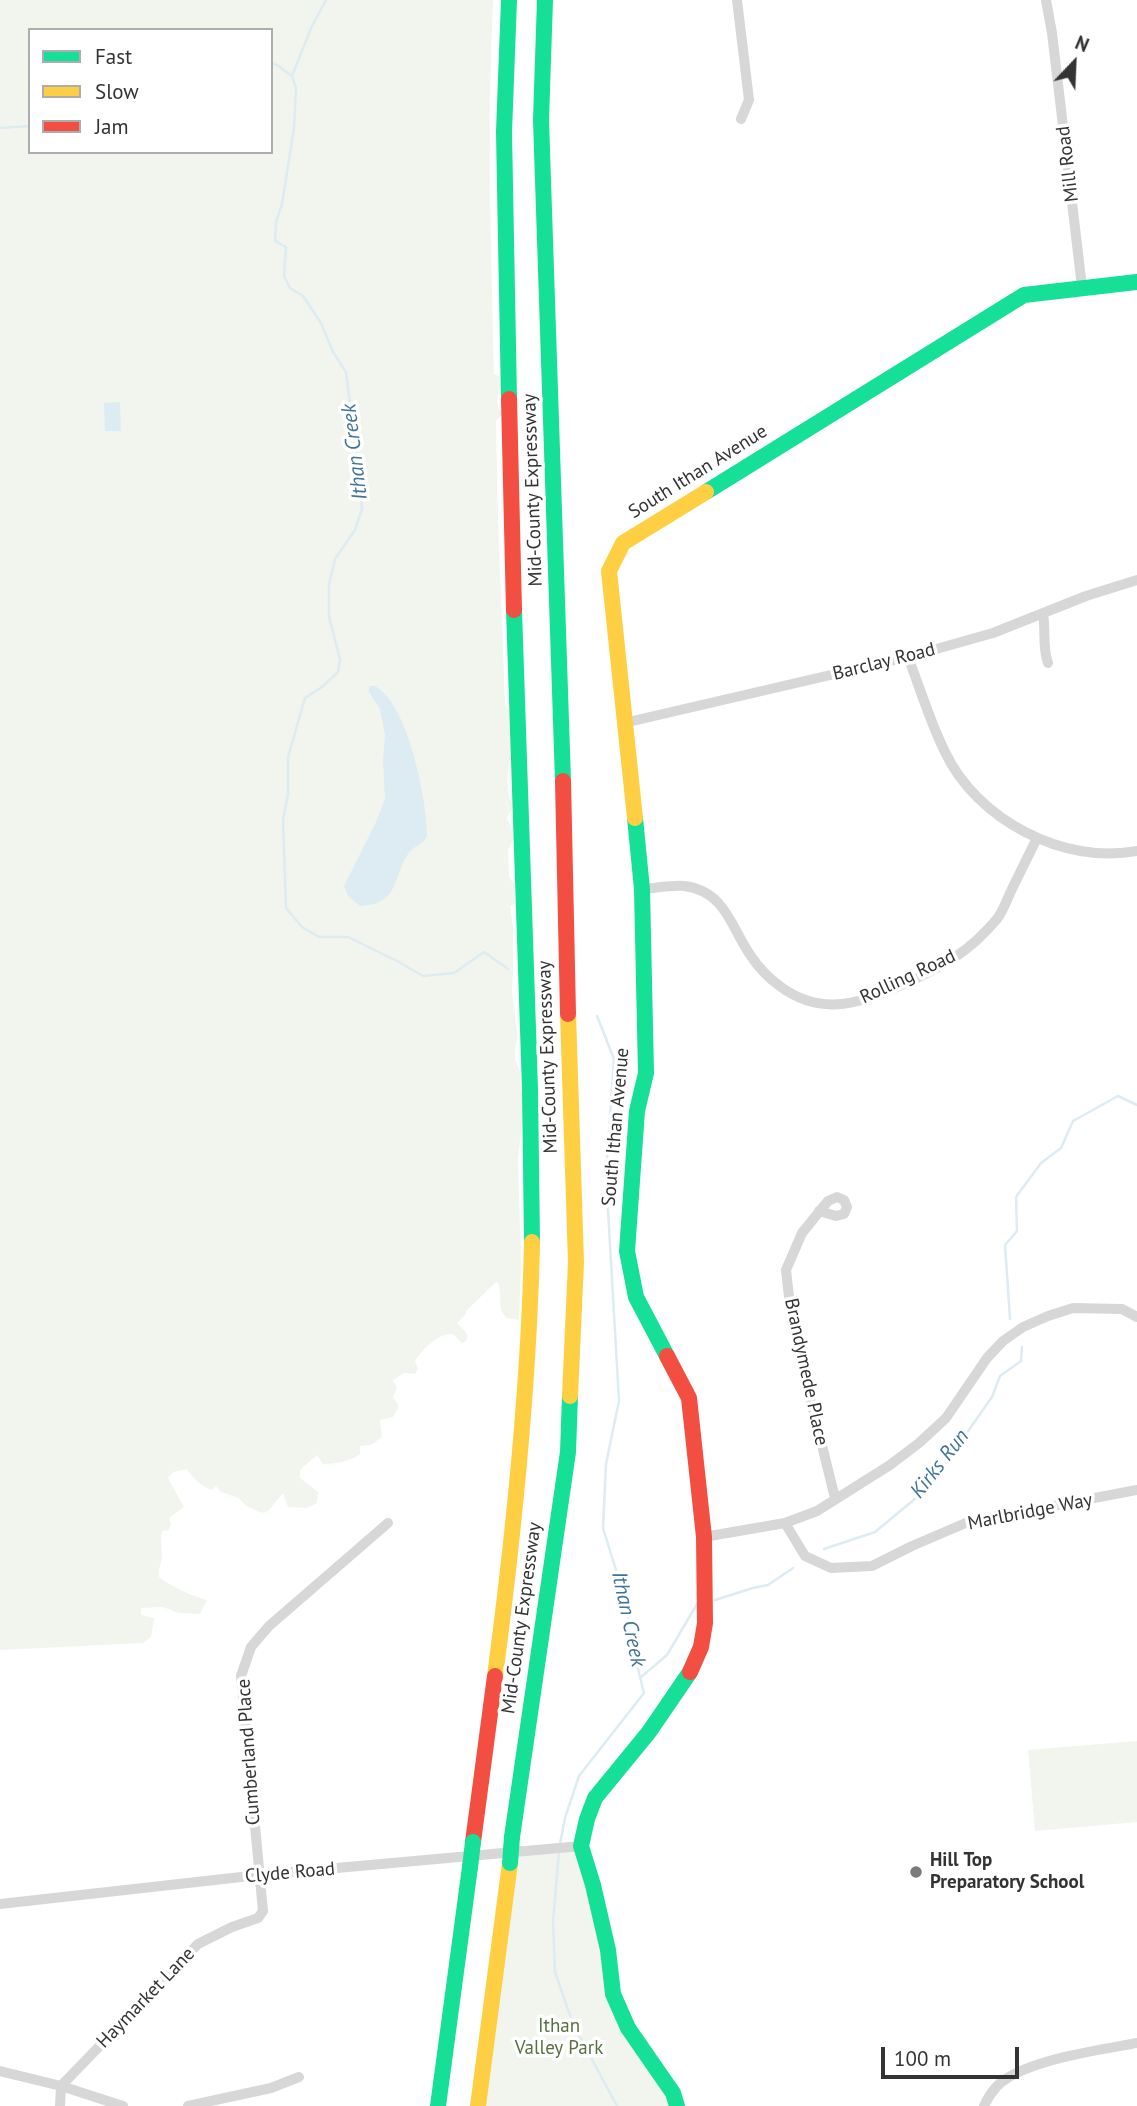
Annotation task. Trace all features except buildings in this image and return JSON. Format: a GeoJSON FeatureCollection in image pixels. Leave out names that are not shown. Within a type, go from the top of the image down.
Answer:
{"type":"FeatureCollection","features":[{"type":"Feature","properties":{"kind":"main road","name":"Mid-County Expressway"},"geometry":{"type":"LineString","coordinates":[[438,2106],[521,1468],[531,1305],[529,1042],[510,455],[504,136],[509,0]]}},
{"type":"Feature","properties":{"kind":"main road","name":"Mid-County Expressway"},"geometry":{"type":"LineString","coordinates":[[478,2106],[512,1837],[568,1452],[576,1262],[541,120],[545,0]]}},
{"type":"Feature","properties":{"kind":"main road","name":"South Ithan Avenue"},"geometry":{"type":"LineString","coordinates":[[581,1846],[595,1798],[649,1732],[693,1667],[701,1647],[705,1623],[704,1537],[689,1398],[636,1297],[627,1251],[637,1111],[646,1073],[642,888],[609,571],[623,543],[1024,295],[1137,282]]}},
{"type":"Feature","properties":{"kind":"main road"},"geometry":{"type":"LineString","coordinates":[[581,1846],[608,1950],[613,1994],[628,2028],[673,2093],[677,2106]]}},
{"type":"Feature","properties":{"kind":"street"},"geometry":{"type":"LineString","coordinates":[[737,0],[748,100],[741,119]]}},
{"type":"Feature","properties":{"kind":"street","name":"Mill Road"},"geometry":{"type":"LineString","coordinates":[[1046,0],[1082,287]]}},
{"type":"Feature","properties":{"kind":"street","name":"Barclay Road"},"geometry":{"type":"LineString","coordinates":[[624,723],[908,657],[993,633],[1086,596],[1137,580]]}},
{"type":"Feature","properties":{"kind":"street"},"geometry":{"type":"LineString","coordinates":[[1043,613],[1044,652],[1048,663]]}},
{"type":"Feature","properties":{"kind":"street"},"geometry":{"type":"LineString","coordinates":[[908,657],[946,754],[968,786],[992,811],[1022,832],[1088,853],[1121,854],[1137,851]]}},
{"type":"Feature","properties":{"kind":"street","name":"Rolling Road"},"geometry":{"type":"LineString","coordinates":[[642,888],[683,886],[698,889],[726,911],[751,957],[781,986],[801,998],[820,1004],[845,1004],[872,998],[948,964],[972,945],[999,917],[1037,838]]}},
{"type":"Feature","properties":{"kind":"street","name":"Brandymede Place"},"geometry":{"type":"LineString","coordinates":[[819,1211],[802,1233],[786,1270],[792,1324],[835,1498]]}},
{"type":"Feature","properties":{"kind":"street"},"geometry":{"type":"LineString","coordinates":[[704,1537],[785,1523],[817,1511],[890,1465],[946,1418],[987,1359],[1003,1341],[1024,1327],[1073,1308],[1122,1309],[1137,1317]]}},
{"type":"Feature","properties":{"kind":"street","name":"Marlbridge Way"},"geometry":{"type":"LineString","coordinates":[[785,1523],[805,1556],[831,1568],[872,1566],[968,1522],[1137,1490]]}},
{"type":"Feature","properties":{"kind":"street","name":"Cumberland Place"},"geometry":{"type":"LineString","coordinates":[[259,1875],[241,1676],[251,1647],[269,1626],[388,1523]]}},
{"type":"Feature","properties":{"kind":"street","name":"Clyde Road"},"geometry":{"type":"LineString","coordinates":[[0,1904],[259,1875],[581,1846]]}},
{"type":"Feature","properties":{"kind":"street","name":"Haymarket Lane"},"geometry":{"type":"LineString","coordinates":[[61,2086],[198,1944],[258,1918],[263,1911],[259,1875]]}},
{"type":"Feature","properties":{"kind":"street"},"geometry":{"type":"LineString","coordinates":[[985,2106],[988,2098],[1007,2078],[1033,2066],[1137,2043]]}},
{"type":"Feature","properties":{"kind":"street"},"geometry":{"type":"LineString","coordinates":[[0,2071],[61,2086],[124,2106]]}},
{"type":"Feature","properties":{"kind":"street"},"geometry":{"type":"LineString","coordinates":[[188,2106],[271,2088],[299,2077]]}},
{"type":"Feature","properties":{"kind":"street"},"geometry":{"type":"LineString","coordinates":[[60,2106],[61,2086]]}},
{"type":"Feature","properties":{"kind":"green space"},"geometry":{"type":"Polygon","coordinates":[[[0,0],[493,0],[490,140],[494,374],[501,377],[497,400],[502,414],[496,421],[498,517],[505,704],[514,724],[508,775],[509,795],[513,806],[507,818],[515,837],[508,850],[509,877],[514,884],[516,903],[510,906],[513,926],[512,991],[518,1037],[515,1060],[520,1072],[524,1102],[518,1160],[521,1269],[519,1320],[506,1318],[501,1310],[499,1284],[496,1282],[457,1323],[466,1333],[467,1340],[462,1343],[453,1334],[436,1339],[415,1361],[418,1369],[415,1374],[404,1373],[393,1380],[397,1388],[393,1397],[399,1406],[393,1417],[380,1420],[382,1437],[371,1445],[360,1446],[360,1454],[352,1459],[323,1464],[317,1455],[300,1470],[300,1478],[318,1492],[317,1503],[307,1508],[288,1507],[283,1493],[268,1511],[262,1513],[246,1506],[239,1498],[221,1492],[216,1486],[212,1490],[204,1486],[187,1469],[173,1472],[168,1478],[184,1507],[169,1518],[169,1530],[162,1531],[159,1577],[182,1591],[207,1600],[200,1614],[178,1613],[163,1607],[141,1608],[141,1615],[154,1618],[151,1637],[143,1643],[0,1650],[0,0]]]}},
{"type":"Feature","properties":{"kind":"green space"},"geometry":{"type":"Polygon","coordinates":[[[1137,1741],[1137,1822],[1035,1831],[1028,1750],[1137,1741]]]}},
{"type":"Feature","properties":{"kind":"green space","name":"Ithan Valley Park"},"geometry":{"type":"Polygon","coordinates":[[[511,1846],[581,1846],[613,1994],[677,2106],[483,2106],[511,1846]]]}},
{"type":"Feature","properties":{"kind":"shaded area"},"geometry":{"type":"Polygon","coordinates":[[[120,402],[121,431],[105,431],[104,403],[120,402]]]}},
{"type":"Feature","properties":{"kind":"shaded area"},"geometry":{"type":"Polygon","coordinates":[[[369,686],[375,686],[387,696],[406,732],[424,799],[427,836],[408,854],[388,896],[382,901],[360,906],[348,896],[344,886],[385,799],[385,735],[380,709],[369,692],[369,686]]]}},
{"type":"Feature","properties":{"kind":"waterway","name":"Ithan Creek"},"geometry":{"type":"LineString","coordinates":[[326,0],[311,28],[292,76],[296,88],[294,128],[282,204],[276,222],[275,241],[286,247],[284,276],[290,288],[303,296],[321,323],[333,352],[346,372],[362,509],[355,530],[335,559],[329,584],[329,617],[340,659],[338,672],[305,698],[288,757],[288,794],[283,820],[286,908],[302,927],[319,937],[348,937],[423,976],[454,973],[484,952],[508,969]]}},
{"type":"Feature","properties":{"kind":"waterway"},"geometry":{"type":"LineString","coordinates":[[273,64],[292,76]]}},
{"type":"Feature","properties":{"kind":"waterway"},"geometry":{"type":"LineString","coordinates":[[0,128],[28,126]]}},
{"type":"Feature","properties":{"kind":"waterway","name":"Ithan Creek"},"geometry":{"type":"LineString","coordinates":[[560,1844],[565,1818],[579,1776],[644,1693],[628,1628],[629,1602],[603,1528],[606,1464],[619,1401],[606,1175],[614,1059],[597,1016]]}},
{"type":"Feature","properties":{"kind":"waterway","name":"Kirks Run"},"geometry":{"type":"LineString","coordinates":[[1010,1319],[1005,1245],[1017,1231],[1016,1197],[1041,1163],[1061,1148],[1073,1121],[1118,1096],[1137,1105]]}},
{"type":"Feature","properties":{"kind":"waterway","name":"Kirks Run"},"geometry":{"type":"LineString","coordinates":[[824,1549],[875,1532],[916,1498],[945,1464],[992,1397],[1000,1376],[1021,1361],[1022,1347]]}},
{"type":"Feature","properties":{"kind":"waterway","name":"Kirks Run"},"geometry":{"type":"LineString","coordinates":[[715,1600],[768,1585],[793,1568]]}},
{"type":"Feature","properties":{"kind":"waterway","name":"Kirks Run"},"geometry":{"type":"LineString","coordinates":[[640,1678],[667,1655],[697,1604]]}},
{"type":"Feature","properties":{"kind":"waterway","name":"Ithan Creek"},"geometry":{"type":"LineString","coordinates":[[559,1851],[553,1921],[555,1972],[573,2024],[617,2106]]}},
{"type":"Feature","properties":{"kind":"traffic: fast"},"geometry":{"type":"LineString","coordinates":[[509,0],[504,132],[509,399]]}},
{"type":"Feature","properties":{"kind":"traffic: fast"},"geometry":{"type":"LineString","coordinates":[[545,0],[541,120],[563,781]]}},
{"type":"Feature","properties":{"kind":"traffic: fast"},"geometry":{"type":"LineString","coordinates":[[706,492],[1024,295],[1137,282]]}},
{"type":"Feature","properties":{"kind":"traffic: fast"},"geometry":{"type":"LineString","coordinates":[[514,610],[530,1089],[532,1242]]}},
{"type":"Feature","properties":{"kind":"traffic: fast"},"geometry":{"type":"LineString","coordinates":[[635,818],[642,889],[646,1073],[637,1111],[627,1251],[636,1297],[667,1356]]}},
{"type":"Feature","properties":{"kind":"traffic: fast"},"geometry":{"type":"LineString","coordinates":[[512,1837],[568,1452],[570,1396]]}},
{"type":"Feature","properties":{"kind":"traffic: fast"},"geometry":{"type":"LineString","coordinates":[[677,2106],[673,2093],[628,2028],[613,1994],[608,1950],[581,1846],[595,1798],[649,1732],[690,1672]]}},
{"type":"Feature","properties":{"kind":"traffic: fast"},"geometry":{"type":"LineString","coordinates":[[510,1863],[512,1837]]}},
{"type":"Feature","properties":{"kind":"traffic: fast"},"geometry":{"type":"LineString","coordinates":[[470,1867],[473,1842]]}},
{"type":"Feature","properties":{"kind":"traffic: fast"},"geometry":{"type":"LineString","coordinates":[[438,2106],[470,1867]]}},
{"type":"Feature","properties":{"kind":"traffic: slow"},"geometry":{"type":"LineString","coordinates":[[635,818],[609,571],[623,543],[706,492]]}},
{"type":"Feature","properties":{"kind":"traffic: slow"},"geometry":{"type":"LineString","coordinates":[[568,1014],[576,1262],[570,1396]]}},
{"type":"Feature","properties":{"kind":"traffic: slow"},"geometry":{"type":"LineString","coordinates":[[495,1676],[520,1460],[532,1242]]}},
{"type":"Feature","properties":{"kind":"traffic: slow"},"geometry":{"type":"LineString","coordinates":[[478,2106],[510,1863]]}},
{"type":"Feature","properties":{"kind":"traffic: jam"},"geometry":{"type":"LineString","coordinates":[[509,399],[514,610]]}},
{"type":"Feature","properties":{"kind":"traffic: jam"},"geometry":{"type":"LineString","coordinates":[[563,781],[568,1014]]}},
{"type":"Feature","properties":{"kind":"traffic: jam"},"geometry":{"type":"LineString","coordinates":[[667,1356],[689,1398],[704,1537],[705,1623],[701,1647],[690,1672]]}},
{"type":"Feature","properties":{"kind":"traffic: jam"},"geometry":{"type":"LineString","coordinates":[[473,1842],[495,1676]]}},
{"type":"Feature","properties":{"kind":"place","name":"Hill Top Preparatory School"},"geometry":{"type":"Point","coordinates":[916,1872]}}]}
